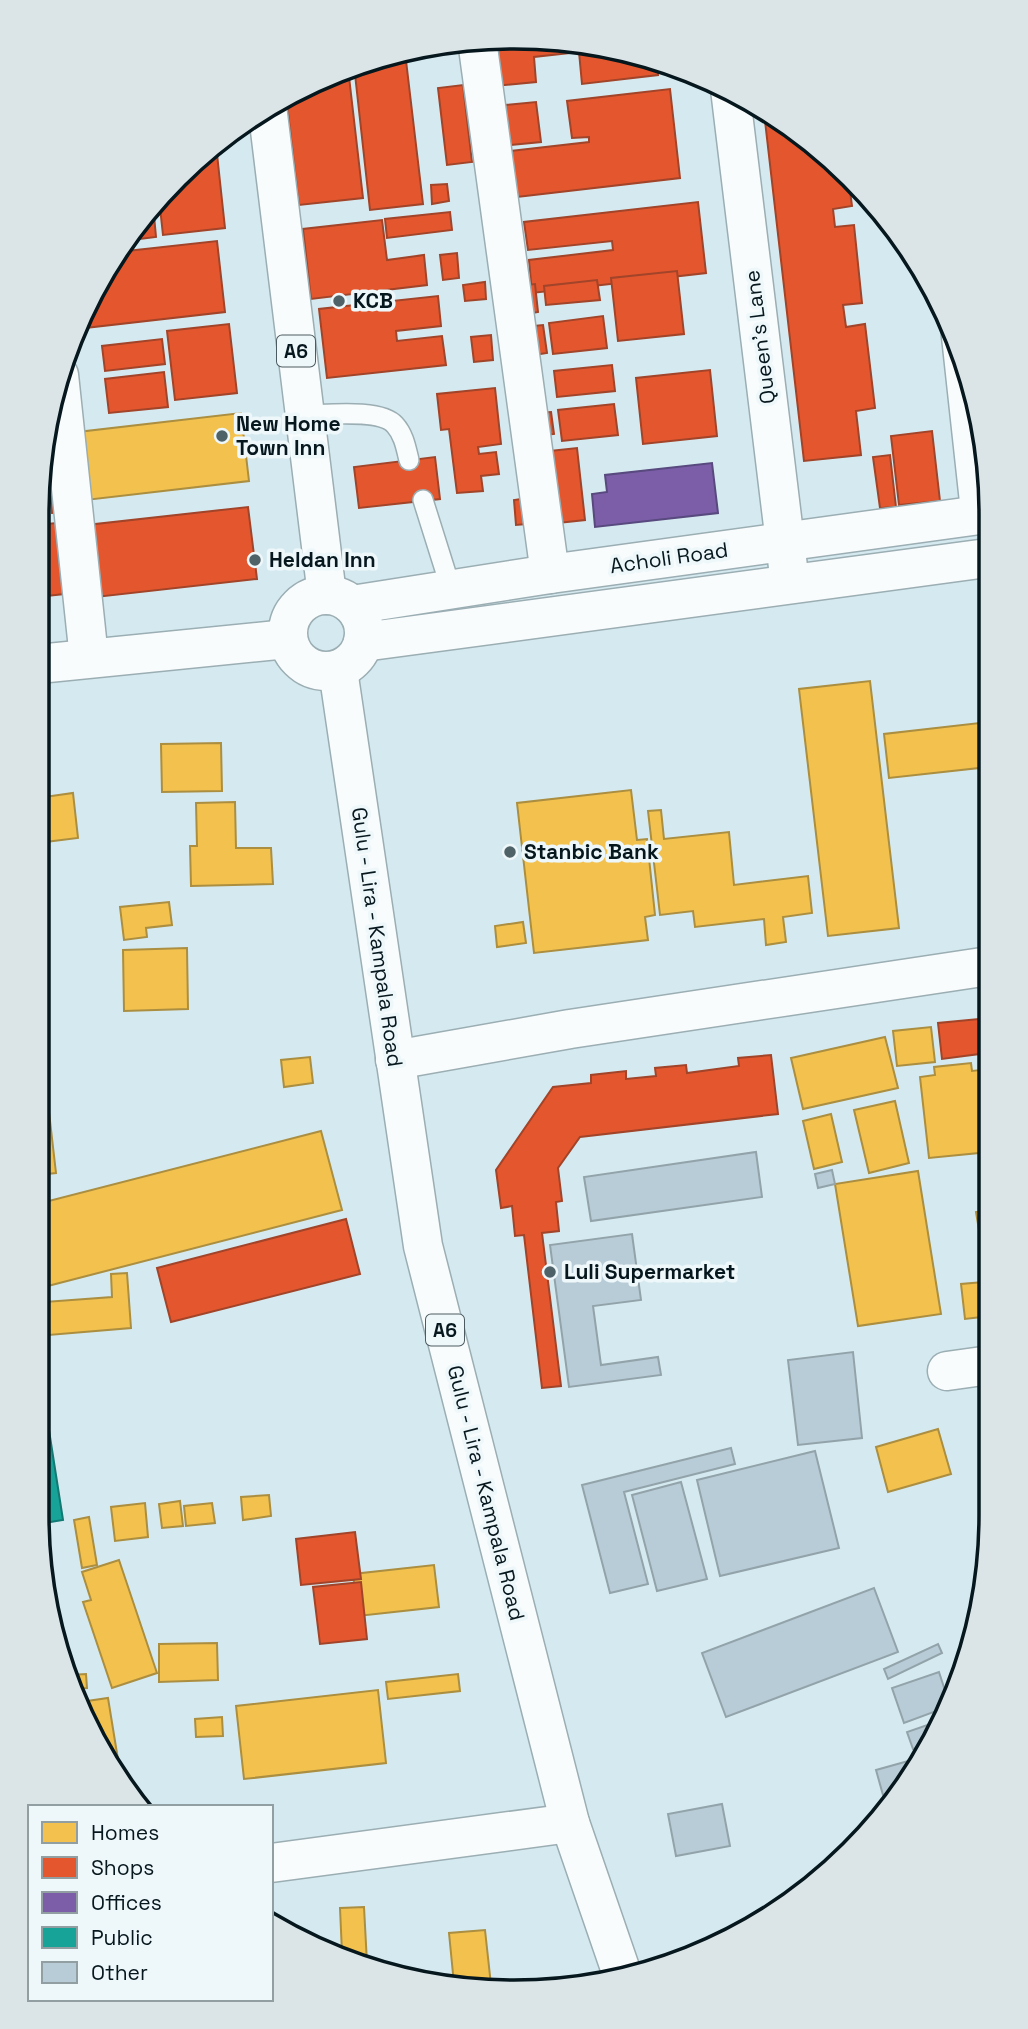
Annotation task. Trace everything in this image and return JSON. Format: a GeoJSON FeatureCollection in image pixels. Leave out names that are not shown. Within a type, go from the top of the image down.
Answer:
{"type":"FeatureCollection","features":[{"type":"Feature","properties":{"kind":"street"},"geometry":{"type":"LineString","coordinates":[[478,51],[550,574]]}},
{"type":"Feature","properties":{"kind":"street","name":"Queen's Lane"},"geometry":{"type":"LineString","coordinates":[[732,103],[791,585]]}},
{"type":"Feature","properties":{"kind":"street","name":"A6"},"geometry":{"type":"LineString","coordinates":[[269,119],[303,415],[340,600],[360,615],[363,642]]}},
{"type":"Feature","properties":{"kind":"street"},"geometry":{"type":"LineString","coordinates":[[62,405],[89,658]]}},
{"type":"Feature","properties":{"kind":"street","name":"Acholi Road"},"geometry":{"type":"LineString","coordinates":[[340,600],[452,590],[979,515]]}},
{"type":"Feature","properties":{"kind":"street","name":"Acholi Road"},"geometry":{"type":"LineString","coordinates":[[363,642],[979,559]]}},
{"type":"Feature","properties":{"kind":"street"},"geometry":{"type":"LineString","coordinates":[[340,600],[313,596],[302,603],[288,625],[287,639],[291,651],[311,669],[338,670],[358,654],[363,642]]}},
{"type":"Feature","properties":{"kind":"street"},"geometry":{"type":"LineString","coordinates":[[49,663],[287,639]]}},
{"type":"Feature","properties":{"kind":"street","name":"Gulu - Lira - Kampala Road"},"geometry":{"type":"LineString","coordinates":[[338,670],[423,1246],[570,1823],[619,1968]]}},
{"type":"Feature","properties":{"kind":"street"},"geometry":{"type":"LineString","coordinates":[[394,1060],[570,1029],[979,968]]}},
{"type":"Feature","properties":{"kind":"street"},"geometry":{"type":"LineString","coordinates":[[947,1371],[979,1367]]}},
{"type":"Feature","properties":{"kind":"street"},"geometry":{"type":"LineString","coordinates":[[273,1863],[570,1823]]}},
{"type":"Feature","properties":{"kind":"lane"},"geometry":{"type":"LineString","coordinates":[[959,380],[979,515]]}},
{"type":"Feature","properties":{"kind":"lane"},"geometry":{"type":"LineString","coordinates":[[303,415],[371,415],[393,421],[402,435],[410,460]]}},
{"type":"Feature","properties":{"kind":"lane"},"geometry":{"type":"LineString","coordinates":[[423,500],[452,590]]}},
{"type":"Feature","properties":{"kind":"building: Homes"},"geometry":{"type":"Polygon","coordinates":[[[241,413],[249,481],[86,500],[78,432],[241,413]]]}},
{"type":"Feature","properties":{"kind":"building: Homes"},"geometry":{"type":"Polygon","coordinates":[[[870,681],[899,928],[828,936],[799,689],[870,681]]]}},
{"type":"Feature","properties":{"kind":"building: Homes"},"geometry":{"type":"Polygon","coordinates":[[[979,723],[979,768],[889,778],[884,734],[979,723]]]}},
{"type":"Feature","properties":{"kind":"building: Homes"},"geometry":{"type":"Polygon","coordinates":[[[221,743],[222,791],[162,792],[161,744],[221,743]]]}},
{"type":"Feature","properties":{"kind":"building: Homes"},"geometry":{"type":"Polygon","coordinates":[[[631,790],[637,840],[647,839],[655,915],[645,917],[648,940],[534,953],[517,803],[631,790]]]}},
{"type":"Feature","properties":{"kind":"building: Homes"},"geometry":{"type":"Polygon","coordinates":[[[73,793],[78,838],[49,842],[49,796],[73,793]]]}},
{"type":"Feature","properties":{"kind":"building: Homes"},"geometry":{"type":"Polygon","coordinates":[[[235,802],[236,848],[271,848],[273,884],[191,886],[190,846],[197,846],[196,803],[235,802]]]}},
{"type":"Feature","properties":{"kind":"building: Homes"},"geometry":{"type":"Polygon","coordinates":[[[661,810],[664,839],[729,832],[734,885],[808,876],[812,913],[783,917],[786,942],[766,945],[764,919],[695,927],[693,911],[660,915],[648,811],[661,810]]]}},
{"type":"Feature","properties":{"kind":"building: Homes"},"geometry":{"type":"Polygon","coordinates":[[[169,902],[172,925],[146,928],[147,937],[124,940],[120,907],[169,902]]]}},
{"type":"Feature","properties":{"kind":"building: Homes"},"geometry":{"type":"Polygon","coordinates":[[[523,922],[526,943],[497,947],[495,926],[523,922]]]}},
{"type":"Feature","properties":{"kind":"building: Homes"},"geometry":{"type":"Polygon","coordinates":[[[187,948],[188,1009],[124,1011],[123,950],[187,948]]]}},
{"type":"Feature","properties":{"kind":"building: Homes"},"geometry":{"type":"Polygon","coordinates":[[[931,1027],[935,1062],[897,1066],[893,1031],[931,1027]]]}},
{"type":"Feature","properties":{"kind":"building: Homes"},"geometry":{"type":"Polygon","coordinates":[[[885,1037],[898,1088],[803,1109],[791,1058],[885,1037]]]}},
{"type":"Feature","properties":{"kind":"building: Homes"},"geometry":{"type":"Polygon","coordinates":[[[310,1057],[313,1083],[284,1087],[281,1060],[310,1057]]]}},
{"type":"Feature","properties":{"kind":"building: Homes"},"geometry":{"type":"Polygon","coordinates":[[[971,1063],[972,1071],[979,1070],[979,1153],[929,1158],[920,1077],[935,1075],[934,1067],[971,1063]]]}},
{"type":"Feature","properties":{"kind":"building: Homes"},"geometry":{"type":"Polygon","coordinates":[[[895,1101],[909,1163],[869,1173],[854,1110],[895,1101]]]}},
{"type":"Feature","properties":{"kind":"building: Homes"},"geometry":{"type":"Polygon","coordinates":[[[49,1112],[56,1173],[49,1174],[49,1112]]]}},
{"type":"Feature","properties":{"kind":"building: Homes"},"geometry":{"type":"Polygon","coordinates":[[[831,1114],[842,1162],[814,1169],[803,1121],[831,1114]]]}},
{"type":"Feature","properties":{"kind":"building: Homes"},"geometry":{"type":"Polygon","coordinates":[[[321,1131],[342,1210],[49,1286],[49,1201],[321,1131]]]}},
{"type":"Feature","properties":{"kind":"building: Homes"},"geometry":{"type":"Polygon","coordinates":[[[918,1171],[941,1314],[858,1326],[835,1184],[918,1171]]]}},
{"type":"Feature","properties":{"kind":"building: Homes"},"geometry":{"type":"Polygon","coordinates":[[[127,1273],[131,1328],[49,1335],[49,1302],[112,1297],[111,1274],[127,1273]]]}},
{"type":"Feature","properties":{"kind":"building: Homes"},"geometry":{"type":"Polygon","coordinates":[[[979,1282],[979,1317],[965,1319],[961,1284],[979,1282]]]}},
{"type":"Feature","properties":{"kind":"building: Homes"},"geometry":{"type":"Polygon","coordinates":[[[938,1429],[951,1474],[888,1492],[876,1447],[938,1429]]]}},
{"type":"Feature","properties":{"kind":"building: Homes"},"geometry":{"type":"Polygon","coordinates":[[[269,1495],[271,1516],[243,1520],[241,1497],[269,1495]]]}},
{"type":"Feature","properties":{"kind":"building: Homes"},"geometry":{"type":"Polygon","coordinates":[[[180,1501],[183,1526],[162,1528],[159,1504],[180,1501]]]}},
{"type":"Feature","properties":{"kind":"building: Homes"},"geometry":{"type":"Polygon","coordinates":[[[145,1503],[148,1537],[115,1541],[111,1507],[145,1503]]]}},
{"type":"Feature","properties":{"kind":"building: Homes"},"geometry":{"type":"Polygon","coordinates":[[[212,1503],[215,1523],[186,1526],[184,1506],[212,1503]]]}},
{"type":"Feature","properties":{"kind":"building: Homes"},"geometry":{"type":"Polygon","coordinates":[[[89,1517],[97,1565],[82,1568],[74,1520],[89,1517]]]}},
{"type":"Feature","properties":{"kind":"building: Homes"},"geometry":{"type":"Polygon","coordinates":[[[119,1560],[157,1673],[112,1688],[83,1602],[91,1600],[82,1572],[119,1560]]]}},
{"type":"Feature","properties":{"kind":"building: Homes"},"geometry":{"type":"Polygon","coordinates":[[[434,1565],[439,1607],[358,1616],[353,1574],[434,1565]]]}},
{"type":"Feature","properties":{"kind":"building: Homes"},"geometry":{"type":"Polygon","coordinates":[[[217,1643],[218,1680],[159,1682],[159,1644],[217,1643]]]}},
{"type":"Feature","properties":{"kind":"building: Homes"},"geometry":{"type":"Polygon","coordinates":[[[78,1674],[86,1674],[87,1688],[82,1688],[78,1674]]]}},
{"type":"Feature","properties":{"kind":"building: Homes"},"geometry":{"type":"Polygon","coordinates":[[[458,1674],[460,1691],[388,1699],[386,1682],[458,1674]]]}},
{"type":"Feature","properties":{"kind":"building: Homes"},"geometry":{"type":"Polygon","coordinates":[[[378,1690],[386,1763],[244,1779],[236,1706],[378,1690]]]}},
{"type":"Feature","properties":{"kind":"building: Homes"},"geometry":{"type":"Polygon","coordinates":[[[108,1698],[118,1758],[97,1721],[88,1701],[108,1698]]]}},
{"type":"Feature","properties":{"kind":"building: Homes"},"geometry":{"type":"Polygon","coordinates":[[[222,1717],[223,1736],[196,1737],[195,1719],[222,1717]]]}},
{"type":"Feature","properties":{"kind":"building: Homes"},"geometry":{"type":"Polygon","coordinates":[[[364,1907],[367,1955],[342,1947],[340,1908],[364,1907]]]}},
{"type":"Feature","properties":{"kind":"building: Homes"},"geometry":{"type":"Polygon","coordinates":[[[485,1930],[490,1979],[453,1976],[449,1933],[485,1930]]]}},
{"type":"Feature","properties":{"kind":"building: Shops"},"geometry":{"type":"Polygon","coordinates":[[[490,50],[572,53],[534,57],[536,82],[495,86],[490,50]]]}},
{"type":"Feature","properties":{"kind":"building: Shops"},"geometry":{"type":"Polygon","coordinates":[[[579,54],[658,72],[658,75],[582,84],[579,54]]]}},
{"type":"Feature","properties":{"kind":"building: Shops"},"geometry":{"type":"Polygon","coordinates":[[[406,62],[423,204],[370,210],[355,77],[406,62]]]}},
{"type":"Feature","properties":{"kind":"building: Shops"},"geometry":{"type":"Polygon","coordinates":[[[349,79],[363,198],[299,205],[287,108],[349,79]]]}},
{"type":"Feature","properties":{"kind":"building: Shops"},"geometry":{"type":"Polygon","coordinates":[[[463,85],[472,162],[447,165],[438,88],[463,85]]]}},
{"type":"Feature","properties":{"kind":"building: Shops"},"geometry":{"type":"Polygon","coordinates":[[[670,89],[680,178],[507,198],[501,152],[589,142],[589,137],[572,138],[567,101],[670,89]]]}},
{"type":"Feature","properties":{"kind":"building: Shops"},"geometry":{"type":"Polygon","coordinates":[[[536,102],[541,142],[500,146],[496,106],[536,102]]]}},
{"type":"Feature","properties":{"kind":"building: Shops"},"geometry":{"type":"Polygon","coordinates":[[[765,123],[821,164],[843,185],[850,193],[852,206],[833,209],[835,227],[854,225],[862,303],[843,305],[846,327],[865,324],[875,408],[856,411],[861,455],[804,461],[765,123]]]}},
{"type":"Feature","properties":{"kind":"building: Shops"},"geometry":{"type":"Polygon","coordinates":[[[217,156],[225,228],[163,235],[160,211],[217,156]]]}},
{"type":"Feature","properties":{"kind":"building: Shops"},"geometry":{"type":"Polygon","coordinates":[[[447,184],[449,201],[432,204],[431,185],[447,184]]]}},
{"type":"Feature","properties":{"kind":"building: Shops"},"geometry":{"type":"Polygon","coordinates":[[[698,202],[706,273],[532,293],[529,260],[613,250],[612,241],[528,250],[524,222],[698,202]]]}},
{"type":"Feature","properties":{"kind":"building: Shops"},"geometry":{"type":"Polygon","coordinates":[[[450,212],[452,230],[387,238],[385,219],[450,212]]]}},
{"type":"Feature","properties":{"kind":"building: Shops"},"geometry":{"type":"Polygon","coordinates":[[[154,219],[156,237],[139,239],[154,219]]]}},
{"type":"Feature","properties":{"kind":"building: Shops"},"geometry":{"type":"Polygon","coordinates":[[[382,220],[387,260],[424,255],[427,285],[311,299],[303,229],[382,220]]]}},
{"type":"Feature","properties":{"kind":"building: Shops"},"geometry":{"type":"Polygon","coordinates":[[[217,241],[225,312],[88,328],[111,281],[131,251],[217,241]]]}},
{"type":"Feature","properties":{"kind":"building: Shops"},"geometry":{"type":"Polygon","coordinates":[[[457,253],[459,278],[443,280],[440,255],[457,253]]]}},
{"type":"Feature","properties":{"kind":"building: Shops"},"geometry":{"type":"Polygon","coordinates":[[[677,271],[684,334],[618,341],[611,278],[677,271]]]}},
{"type":"Feature","properties":{"kind":"building: Shops"},"geometry":{"type":"Polygon","coordinates":[[[597,280],[600,300],[546,305],[544,286],[597,280]]]}},
{"type":"Feature","properties":{"kind":"building: Shops"},"geometry":{"type":"Polygon","coordinates":[[[485,282],[486,299],[465,301],[463,285],[485,282]]]}},
{"type":"Feature","properties":{"kind":"building: Shops"},"geometry":{"type":"Polygon","coordinates":[[[535,284],[538,312],[522,315],[519,286],[535,284]]]}},
{"type":"Feature","properties":{"kind":"building: Shops"},"geometry":{"type":"Polygon","coordinates":[[[438,296],[441,326],[396,331],[397,341],[442,336],[446,365],[327,378],[319,309],[438,296]]]}},
{"type":"Feature","properties":{"kind":"building: Shops"},"geometry":{"type":"Polygon","coordinates":[[[603,316],[607,348],[553,354],[549,323],[603,316]]]}},
{"type":"Feature","properties":{"kind":"building: Shops"},"geometry":{"type":"Polygon","coordinates":[[[229,324],[237,393],[175,400],[167,331],[229,324]]]}},
{"type":"Feature","properties":{"kind":"building: Shops"},"geometry":{"type":"Polygon","coordinates":[[[543,325],[547,353],[527,356],[524,327],[543,325]]]}},
{"type":"Feature","properties":{"kind":"building: Shops"},"geometry":{"type":"Polygon","coordinates":[[[491,335],[493,360],[474,362],[471,337],[491,335]]]}},
{"type":"Feature","properties":{"kind":"building: Shops"},"geometry":{"type":"Polygon","coordinates":[[[162,339],[165,364],[105,371],[102,346],[162,339]]]}},
{"type":"Feature","properties":{"kind":"building: Shops"},"geometry":{"type":"Polygon","coordinates":[[[612,365],[615,391],[557,397],[554,371],[612,365]]]}},
{"type":"Feature","properties":{"kind":"building: Shops"},"geometry":{"type":"Polygon","coordinates":[[[710,370],[717,436],[643,444],[636,378],[710,370]]]}},
{"type":"Feature","properties":{"kind":"building: Shops"},"geometry":{"type":"Polygon","coordinates":[[[164,372],[168,407],[109,413],[105,379],[164,372]]]}},
{"type":"Feature","properties":{"kind":"building: Shops"},"geometry":{"type":"Polygon","coordinates":[[[495,388],[501,444],[478,447],[479,454],[496,452],[499,474],[481,476],[483,491],[457,493],[449,429],[441,430],[437,394],[495,388]]]}},
{"type":"Feature","properties":{"kind":"building: Shops"},"geometry":{"type":"Polygon","coordinates":[[[614,404],[618,435],[562,441],[558,410],[614,404]]]}},
{"type":"Feature","properties":{"kind":"building: Shops"},"geometry":{"type":"Polygon","coordinates":[[[551,412],[554,434],[539,436],[536,413],[551,412]]]}},
{"type":"Feature","properties":{"kind":"building: Shops"},"geometry":{"type":"Polygon","coordinates":[[[967,413],[975,453],[978,496],[976,496],[967,413]]]}},
{"type":"Feature","properties":{"kind":"building: Shops"},"geometry":{"type":"Polygon","coordinates":[[[932,431],[940,501],[899,505],[891,436],[932,431]]]}},
{"type":"Feature","properties":{"kind":"building: Shops"},"geometry":{"type":"Polygon","coordinates":[[[56,434],[59,434],[67,512],[52,513],[50,484],[56,434]]]}},
{"type":"Feature","properties":{"kind":"building: Shops"},"geometry":{"type":"Polygon","coordinates":[[[577,448],[585,520],[549,524],[541,452],[577,448]]]}},
{"type":"Feature","properties":{"kind":"building: Shops"},"geometry":{"type":"Polygon","coordinates":[[[890,455],[896,507],[880,508],[873,457],[890,455]]]}},
{"type":"Feature","properties":{"kind":"building: Shops"},"geometry":{"type":"Polygon","coordinates":[[[435,457],[440,499],[359,508],[354,467],[435,457]]]}},
{"type":"Feature","properties":{"kind":"building: Shops"},"geometry":{"type":"Polygon","coordinates":[[[535,497],[538,523],[516,525],[514,500],[535,497]]]}},
{"type":"Feature","properties":{"kind":"building: Shops"},"geometry":{"type":"Polygon","coordinates":[[[248,507],[257,579],[96,597],[87,525],[248,507]]]}},
{"type":"Feature","properties":{"kind":"building: Shops"},"geometry":{"type":"Polygon","coordinates":[[[56,523],[64,594],[49,596],[49,524],[56,523]]]}},
{"type":"Feature","properties":{"kind":"building: Shops"},"geometry":{"type":"Polygon","coordinates":[[[979,1019],[979,1054],[942,1059],[938,1023],[979,1019]]]}},
{"type":"Feature","properties":{"kind":"building: Shops"},"geometry":{"type":"Polygon","coordinates":[[[771,1055],[778,1114],[580,1137],[558,1168],[562,1201],[556,1202],[559,1231],[542,1233],[561,1386],[542,1388],[524,1235],[515,1236],[512,1206],[501,1208],[496,1170],[553,1087],[591,1083],[591,1075],[626,1071],[626,1079],[656,1076],[655,1068],[686,1065],[687,1073],[739,1066],[738,1058],[771,1055]]]}},
{"type":"Feature","properties":{"kind":"building: Shops"},"geometry":{"type":"Polygon","coordinates":[[[346,1219],[360,1274],[171,1322],[157,1268],[346,1219]]]}},
{"type":"Feature","properties":{"kind":"building: Shops"},"geometry":{"type":"Polygon","coordinates":[[[355,1532],[361,1579],[301,1585],[296,1539],[355,1532]]]}},
{"type":"Feature","properties":{"kind":"building: Shops"},"geometry":{"type":"Polygon","coordinates":[[[361,1582],[367,1639],[320,1644],[313,1587],[361,1582]]]}},
{"type":"Feature","properties":{"kind":"building: Offices"},"geometry":{"type":"Polygon","coordinates":[[[712,463],[718,513],[595,527],[592,494],[607,492],[605,475],[712,463]]]}},
{"type":"Feature","properties":{"kind":"building: Public"},"geometry":{"type":"Polygon","coordinates":[[[49,1430],[63,1520],[49,1522],[49,1430]]]}},
{"type":"Feature","properties":{"kind":"building: Other"},"geometry":{"type":"Polygon","coordinates":[[[756,1152],[762,1197],[591,1221],[584,1177],[756,1152]]]}},
{"type":"Feature","properties":{"kind":"building: Other"},"geometry":{"type":"Polygon","coordinates":[[[832,1170],[835,1184],[818,1188],[815,1174],[832,1170]]]}},
{"type":"Feature","properties":{"kind":"building: Other"},"geometry":{"type":"Polygon","coordinates":[[[632,1234],[641,1300],[593,1306],[601,1365],[658,1357],[661,1375],[569,1387],[550,1245],[632,1234]]]}},
{"type":"Feature","properties":{"kind":"building: Other"},"geometry":{"type":"Polygon","coordinates":[[[853,1352],[862,1438],[798,1445],[788,1360],[853,1352]]]}},
{"type":"Feature","properties":{"kind":"building: Other"},"geometry":{"type":"Polygon","coordinates":[[[731,1448],[735,1464],[624,1492],[648,1584],[610,1593],[582,1485],[731,1448]]]}},
{"type":"Feature","properties":{"kind":"building: Other"},"geometry":{"type":"Polygon","coordinates":[[[815,1451],[839,1548],[720,1576],[697,1480],[815,1451]]]}},
{"type":"Feature","properties":{"kind":"building: Other"},"geometry":{"type":"Polygon","coordinates":[[[681,1482],[707,1579],[657,1591],[632,1495],[681,1482]]]}},
{"type":"Feature","properties":{"kind":"building: Other"},"geometry":{"type":"Polygon","coordinates":[[[874,1588],[898,1652],[726,1717],[702,1653],[874,1588]]]}},
{"type":"Feature","properties":{"kind":"building: Other"},"geometry":{"type":"Polygon","coordinates":[[[938,1644],[942,1653],[888,1679],[884,1669],[938,1644]]]}},
{"type":"Feature","properties":{"kind":"building: Other"},"geometry":{"type":"Polygon","coordinates":[[[939,1672],[945,1690],[935,1711],[904,1723],[892,1688],[939,1672]]]}},
{"type":"Feature","properties":{"kind":"building: Other"},"geometry":{"type":"Polygon","coordinates":[[[929,1724],[916,1748],[913,1749],[907,1732],[929,1724]]]}},
{"type":"Feature","properties":{"kind":"building: Other"},"geometry":{"type":"Polygon","coordinates":[[[908,1761],[886,1794],[883,1795],[876,1770],[908,1761]]]}},
{"type":"Feature","properties":{"kind":"building: Other"},"geometry":{"type":"Polygon","coordinates":[[[722,1804],[730,1846],[676,1856],[668,1814],[722,1804]]]}},
{"type":"Feature","properties":{"kind":"place","name":"KCB"},"geometry":{"type":"Point","coordinates":[339,301]}},
{"type":"Feature","properties":{"kind":"place","name":"New Home Town Inn"},"geometry":{"type":"Point","coordinates":[222,436]}},
{"type":"Feature","properties":{"kind":"place","name":"Heldan Inn"},"geometry":{"type":"Point","coordinates":[255,560]}},
{"type":"Feature","properties":{"kind":"place","name":"Stanbic Bank"},"geometry":{"type":"Point","coordinates":[510,852]}},
{"type":"Feature","properties":{"kind":"place","name":"Luli Supermarket"},"geometry":{"type":"Point","coordinates":[550,1272]}}]}
